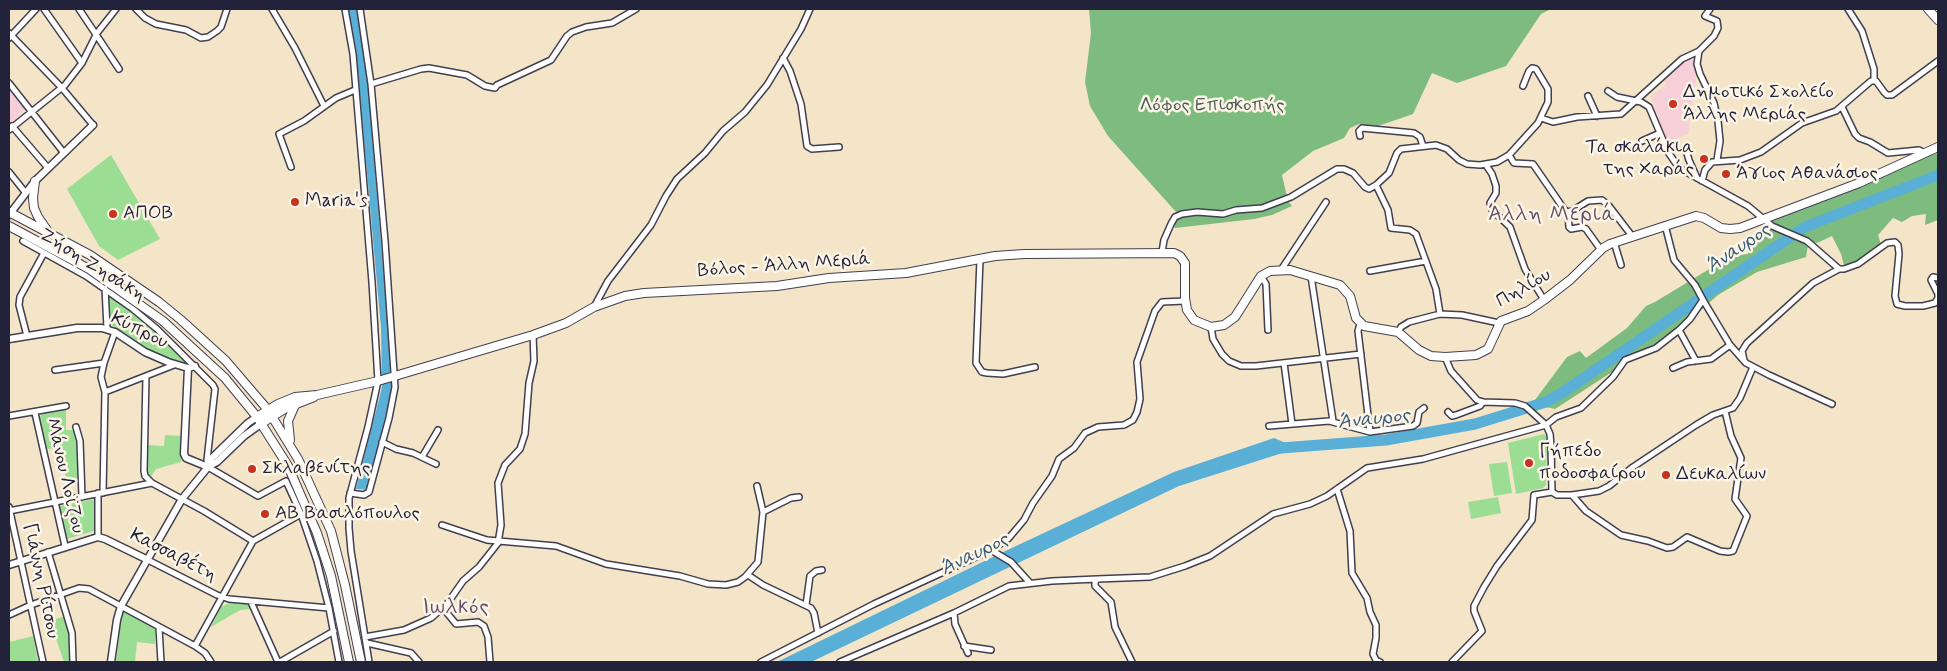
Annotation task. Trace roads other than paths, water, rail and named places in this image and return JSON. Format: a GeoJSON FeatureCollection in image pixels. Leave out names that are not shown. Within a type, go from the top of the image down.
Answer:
{"type":"FeatureCollection","features":[{"type":"Feature","properties":{"kind":"main road"},"geometry":{"type":"LineString","coordinates":[[1928,9],[1938,20]]}},
{"type":"Feature","properties":{"kind":"main road","name":"Πηλίου"},"geometry":{"type":"LineString","coordinates":[[1398,332],[1424,353],[1445,357],[1476,355],[1485,351],[1490,345],[1499,323],[1505,318],[1528,311],[1544,300],[1570,280],[1601,250],[1614,242],[1698,216],[1718,227],[1732,229],[1859,183],[1938,147]]}},
{"type":"Feature","properties":{"kind":"main road"},"geometry":{"type":"LineString","coordinates":[[35,181],[34,208],[50,233]]}},
{"type":"Feature","properties":{"kind":"main road"},"geometry":{"type":"LineString","coordinates":[[9,213],[50,233],[114,270],[177,316],[226,361],[270,413],[310,483],[331,531],[345,585],[361,662]]}},
{"type":"Feature","properties":{"kind":"main road"},"geometry":{"type":"LineString","coordinates":[[9,226],[89,269],[163,321],[224,378],[260,420],[288,466],[317,533],[331,576],[349,662]]}},
{"type":"Feature","properties":{"kind":"main road","name":"Βόλος - Άλλη Μεριά"},"geometry":{"type":"LineString","coordinates":[[260,420],[292,398],[318,395],[395,377],[533,335],[566,323],[594,307],[625,296],[644,293],[777,286],[828,278],[906,273],[980,259],[1024,254],[1162,252],[1174,253],[1184,260],[1186,272],[1185,301]]}},
{"type":"Feature","properties":{"kind":"main road"},"geometry":{"type":"LineString","coordinates":[[1185,301],[1187,310],[1194,320],[1211,327],[1224,325],[1235,317],[1261,276],[1270,271],[1281,270],[1336,283],[1344,288],[1350,296],[1355,316],[1360,324],[1398,332]]}},
{"type":"Feature","properties":{"kind":"main road","name":"Βόλος - Άλλη Μεριά"},"geometry":{"type":"LineString","coordinates":[[270,413],[318,395]]}},
{"type":"Feature","properties":{"kind":"main road"},"geometry":{"type":"LineString","coordinates":[[290,445],[288,424],[295,405]]}},
{"type":"Feature","properties":{"kind":"street"},"geometry":{"type":"LineString","coordinates":[[9,213],[35,181],[93,125],[62,88],[9,36],[36,9]]}},
{"type":"Feature","properties":{"kind":"street"},"geometry":{"type":"LineString","coordinates":[[44,9],[82,63]]}},
{"type":"Feature","properties":{"kind":"street"},"geometry":{"type":"LineString","coordinates":[[78,9],[97,34],[119,69]]}},
{"type":"Feature","properties":{"kind":"street"},"geometry":{"type":"LineString","coordinates":[[48,168],[10,128],[62,88],[82,63],[97,34],[116,9]]}},
{"type":"Feature","properties":{"kind":"street"},"geometry":{"type":"LineString","coordinates":[[136,9],[145,18],[156,24],[186,30],[201,38],[208,37],[217,31],[221,26],[227,9]]}},
{"type":"Feature","properties":{"kind":"street"},"geometry":{"type":"LineString","coordinates":[[272,9],[295,48],[324,106]]}},
{"type":"Feature","properties":{"kind":"street"},"geometry":{"type":"LineString","coordinates":[[345,9],[352,54],[372,282],[378,381],[368,428],[350,493],[349,536],[369,662]]}},
{"type":"Feature","properties":{"kind":"street"},"geometry":{"type":"LineString","coordinates":[[350,493],[364,495],[368,492],[389,418],[394,396],[395,377],[371,84],[360,9]]}},
{"type":"Feature","properties":{"kind":"street"},"geometry":{"type":"LineString","coordinates":[[371,84],[429,68],[467,75],[485,86],[495,88],[497,85],[549,62],[567,36],[572,32],[586,27],[612,23],[636,9]]}},
{"type":"Feature","properties":{"kind":"street"},"geometry":{"type":"LineString","coordinates":[[594,307],[608,281],[651,225],[677,179],[756,100],[783,58],[810,9]]}},
{"type":"Feature","properties":{"kind":"street"},"geometry":{"type":"LineString","coordinates":[[1541,118],[1553,122],[1578,117],[1621,114],[1638,101],[1682,59],[1699,51],[1714,36],[1718,28],[1717,21],[1706,16],[1710,9]]}},
{"type":"Feature","properties":{"kind":"street"},"geometry":{"type":"LineString","coordinates":[[1848,9],[1862,31],[1874,69],[1874,80],[1886,94],[1892,95],[1938,61]]}},
{"type":"Feature","properties":{"kind":"street"},"geometry":{"type":"LineString","coordinates":[[1699,51],[1698,69],[1714,103],[1719,126],[1720,141],[1717,160]]}},
{"type":"Feature","properties":{"kind":"street"},"geometry":{"type":"LineString","coordinates":[[783,58],[793,78],[801,104],[807,146],[812,148],[839,147]]}},
{"type":"Feature","properties":{"kind":"street"},"geometry":{"type":"LineString","coordinates":[[1162,252],[1164,240],[1172,221],[1182,214],[1197,212],[1223,214],[1236,210],[1262,208],[1291,197],[1337,169],[1344,169],[1353,173],[1367,189],[1376,185],[1390,171],[1397,152],[1404,149],[1440,146],[1447,148],[1463,163],[1486,165],[1497,162],[1509,155],[1541,118],[1548,102],[1549,91],[1540,72],[1534,68],[1531,69],[1523,86]]}},
{"type":"Feature","properties":{"kind":"street"},"geometry":{"type":"LineString","coordinates":[[1699,180],[1708,165],[1717,160],[1740,160],[1766,150],[1802,123],[1833,113],[1869,82],[1874,80]]}},
{"type":"Feature","properties":{"kind":"street"},"geometry":{"type":"LineString","coordinates":[[9,83],[64,153]]}},
{"type":"Feature","properties":{"kind":"street"},"geometry":{"type":"LineString","coordinates":[[291,167],[279,134],[304,121],[344,94],[355,90]]}},
{"type":"Feature","properties":{"kind":"street"},"geometry":{"type":"LineString","coordinates":[[1608,91],[1617,97],[1646,104],[1651,110],[1676,165],[1683,171],[1748,206],[1777,229],[1801,237],[1839,269]]}},
{"type":"Feature","properties":{"kind":"street"},"geometry":{"type":"LineString","coordinates":[[1588,96],[1597,116]]}},
{"type":"Feature","properties":{"kind":"street"},"geometry":{"type":"LineString","coordinates":[[1842,107],[1855,134],[1860,138],[1888,153],[1920,150],[1924,153]]}},
{"type":"Feature","properties":{"kind":"street"},"geometry":{"type":"LineString","coordinates":[[1360,136],[1359,131],[1362,128],[1414,133],[1420,136],[1422,146]]}},
{"type":"Feature","properties":{"kind":"street"},"geometry":{"type":"LineString","coordinates":[[1642,140],[1660,133]]}},
{"type":"Feature","properties":{"kind":"street"},"geometry":{"type":"LineString","coordinates":[[1686,150],[1699,180]]}},
{"type":"Feature","properties":{"kind":"street"},"geometry":{"type":"LineString","coordinates":[[1509,155],[1514,163],[1534,164],[1568,212],[1569,227],[1571,229],[1582,227],[1586,229],[1601,250]]}},
{"type":"Feature","properties":{"kind":"street"},"geometry":{"type":"LineString","coordinates":[[1486,165],[1492,174],[1496,186],[1496,193],[1490,203],[1492,210],[1510,227],[1525,269],[1544,300]]}},
{"type":"Feature","properties":{"kind":"street"},"geometry":{"type":"LineString","coordinates":[[9,172],[25,192]]}},
{"type":"Feature","properties":{"kind":"street"},"geometry":{"type":"LineString","coordinates":[[1376,185],[1388,210],[1391,228],[1414,231],[1436,289],[1440,314]]}},
{"type":"Feature","properties":{"kind":"street"},"geometry":{"type":"LineString","coordinates":[[1568,212],[1588,201],[1602,200],[1609,206],[1632,236]]}},
{"type":"Feature","properties":{"kind":"street"},"geometry":{"type":"LineString","coordinates":[[1281,270],[1326,202]]}},
{"type":"Feature","properties":{"kind":"street"},"geometry":{"type":"LineString","coordinates":[[1665,225],[1676,264],[1695,285],[1730,345],[1746,363],[1832,404]]}},
{"type":"Feature","properties":{"kind":"street","name":"Ζήση Ζησάκη"},"geometry":{"type":"LineString","coordinates":[[23,241],[105,288],[150,322],[191,367],[215,388],[207,460],[208,467]]}},
{"type":"Feature","properties":{"kind":"street"},"geometry":{"type":"LineString","coordinates":[[1614,242],[1621,265]]}},
{"type":"Feature","properties":{"kind":"street"},"geometry":{"type":"LineString","coordinates":[[1746,363],[1742,353],[1746,343],[1813,283],[1839,269],[1858,264],[1887,242],[1898,245],[1899,254],[1895,296],[1897,304],[1923,306],[1935,303],[1938,294],[1931,280],[1934,277],[1938,278]]}},
{"type":"Feature","properties":{"kind":"street"},"geometry":{"type":"LineString","coordinates":[[27,336],[20,300],[22,292],[44,253]]}},
{"type":"Feature","properties":{"kind":"street"},"geometry":{"type":"LineString","coordinates":[[980,259],[976,363],[982,372],[986,373],[1003,374],[1035,367]]}},
{"type":"Feature","properties":{"kind":"street"},"geometry":{"type":"LineString","coordinates":[[1370,271],[1426,261]]}},
{"type":"Feature","properties":{"kind":"street"},"geometry":{"type":"LineString","coordinates":[[1261,276],[1266,284],[1268,330]]}},
{"type":"Feature","properties":{"kind":"street"},"geometry":{"type":"LineString","coordinates":[[1311,276],[1332,422]]}},
{"type":"Feature","properties":{"kind":"street"},"geometry":{"type":"LineString","coordinates":[[105,288],[106,328]]}},
{"type":"Feature","properties":{"kind":"street"},"geometry":{"type":"LineString","coordinates":[[840,662],[1005,588],[1030,583],[1150,577],[1186,566],[1210,556],[1273,514],[1310,504],[1327,496],[1362,470],[1372,466],[1394,465],[1423,459],[1546,425],[1556,417],[1581,408],[1613,377],[1625,360],[1656,348],[1679,330],[1690,320],[1702,299]]}},
{"type":"Feature","properties":{"kind":"street"},"geometry":{"type":"LineString","coordinates":[[761,662],[874,604],[991,550],[1008,539],[1020,527],[1033,503],[1052,476],[1059,459],[1074,448],[1085,433],[1098,427],[1124,425],[1133,420],[1138,412],[1140,399],[1137,362],[1155,311],[1162,302],[1185,301]]}},
{"type":"Feature","properties":{"kind":"street"},"geometry":{"type":"LineString","coordinates":[[1398,332],[1401,327],[1409,322],[1440,314],[1462,315],[1499,323]]}},
{"type":"Feature","properties":{"kind":"street"},"geometry":{"type":"LineString","coordinates":[[1360,324],[1358,331],[1370,432]]}},
{"type":"Feature","properties":{"kind":"street"},"geometry":{"type":"LineString","coordinates":[[1211,327],[1213,339],[1225,358],[1235,364],[1248,367],[1361,354]]}},
{"type":"Feature","properties":{"kind":"street","name":"Κύπρου"},"geometry":{"type":"LineString","coordinates":[[9,339],[77,328],[106,328],[146,352],[174,364],[191,367]]}},
{"type":"Feature","properties":{"kind":"street"},"geometry":{"type":"LineString","coordinates":[[1679,330],[1696,361]]}},
{"type":"Feature","properties":{"kind":"street"},"geometry":{"type":"LineString","coordinates":[[9,565],[98,537],[105,392],[102,381],[104,363],[115,332]]}},
{"type":"Feature","properties":{"kind":"street"},"geometry":{"type":"LineString","coordinates":[[366,640],[418,626],[431,618],[443,608],[463,581],[479,567],[498,541],[501,524],[498,483],[505,465],[520,449],[525,434],[529,383],[534,361],[533,335]]}},
{"type":"Feature","properties":{"kind":"street"},"geometry":{"type":"LineString","coordinates":[[1673,368],[1686,362],[1711,359],[1730,345]]}},
{"type":"Feature","properties":{"kind":"street"},"geometry":{"type":"LineString","coordinates":[[1445,357],[1451,372],[1478,400],[1483,402],[1515,403],[1525,406],[1546,425],[1550,434],[1552,492]]}},
{"type":"Feature","properties":{"kind":"street"},"geometry":{"type":"LineString","coordinates":[[55,370],[104,363]]}},
{"type":"Feature","properties":{"kind":"street"},"geometry":{"type":"LineString","coordinates":[[1284,363],[1292,424]]}},
{"type":"Feature","properties":{"kind":"street"},"geometry":{"type":"LineString","coordinates":[[105,392],[174,364]]}},
{"type":"Feature","properties":{"kind":"street"},"geometry":{"type":"LineString","coordinates":[[191,367],[184,454],[186,458],[208,467],[258,496],[286,481],[301,514],[317,561],[334,630],[339,662]]}},
{"type":"Feature","properties":{"kind":"street"},"geometry":{"type":"LineString","coordinates":[[1452,662],[1482,631],[1474,612],[1476,602],[1498,566],[1532,520],[1534,495],[1552,492],[1557,495],[1572,495],[1605,488],[1696,425],[1713,415],[1731,410],[1737,404],[1753,367]]}},
{"type":"Feature","properties":{"kind":"street"},"geometry":{"type":"LineString","coordinates":[[146,376],[144,474],[152,483],[182,498],[253,541]]}},
{"type":"Feature","properties":{"kind":"street"},"geometry":{"type":"LineString","coordinates":[[1448,412],[1452,416],[1456,415],[1480,406],[1483,402]]}},
{"type":"Feature","properties":{"kind":"street"},"geometry":{"type":"LineString","coordinates":[[9,416],[35,413],[66,406]]}},
{"type":"Feature","properties":{"kind":"street"},"geometry":{"type":"LineString","coordinates":[[1269,426],[1332,422],[1370,432],[1414,426],[1417,424],[1419,412],[1424,408]]}},
{"type":"Feature","properties":{"kind":"street"},"geometry":{"type":"LineString","coordinates":[[1572,495],[1586,511],[1621,535],[1648,541],[1667,548],[1673,547],[1685,537],[1720,551],[1733,551],[1748,516],[1735,499],[1741,458],[1731,436],[1725,412]]}},
{"type":"Feature","properties":{"kind":"street","name":"Μάνου Λοϊζου"},"geometry":{"type":"LineString","coordinates":[[35,413],[65,546]]}},
{"type":"Feature","properties":{"kind":"street"},"geometry":{"type":"LineString","coordinates":[[111,662],[121,606],[182,498],[208,467],[217,462],[260,420]]}},
{"type":"Feature","properties":{"kind":"street"},"geometry":{"type":"LineString","coordinates":[[76,427],[80,441],[82,496]]}},
{"type":"Feature","properties":{"kind":"street"},"geometry":{"type":"LineString","coordinates":[[422,457],[438,430]]}},
{"type":"Feature","properties":{"kind":"street"},"geometry":{"type":"LineString","coordinates":[[382,442],[436,464]]}},
{"type":"Feature","properties":{"kind":"street"},"geometry":{"type":"LineString","coordinates":[[9,509],[152,483]]}},
{"type":"Feature","properties":{"kind":"street"},"geometry":{"type":"LineString","coordinates":[[442,526],[485,539],[556,546],[606,564],[680,576],[714,585],[734,584],[748,575],[759,560],[763,512],[757,486]]}},
{"type":"Feature","properties":{"kind":"street"},"geometry":{"type":"LineString","coordinates":[[1337,489],[1350,531],[1352,573],[1367,598],[1370,612],[1376,625],[1373,654],[1376,660],[1380,662]]}},
{"type":"Feature","properties":{"kind":"street"},"geometry":{"type":"LineString","coordinates":[[763,512],[791,498],[799,497]]}},
{"type":"Feature","properties":{"kind":"street","name":"Γιάννη Ρίτσου"},"geometry":{"type":"LineString","coordinates":[[9,509],[43,662]]}},
{"type":"Feature","properties":{"kind":"street"},"geometry":{"type":"LineString","coordinates":[[195,646],[253,541],[301,514]]}},
{"type":"Feature","properties":{"kind":"street","name":"Κασσαβέτη"},"geometry":{"type":"LineString","coordinates":[[98,537],[222,597],[251,602],[329,608]]}},
{"type":"Feature","properties":{"kind":"street"},"geometry":{"type":"LineString","coordinates":[[991,550],[1011,562],[1030,583]]}},
{"type":"Feature","properties":{"kind":"street"},"geometry":{"type":"LineString","coordinates":[[48,552],[72,633],[73,662]]}},
{"type":"Feature","properties":{"kind":"street"},"geometry":{"type":"LineString","coordinates":[[806,605],[810,576],[816,571],[822,570]]}},
{"type":"Feature","properties":{"kind":"street"},"geometry":{"type":"LineString","coordinates":[[748,575],[763,585],[806,605],[814,612],[818,633]]}},
{"type":"Feature","properties":{"kind":"street"},"geometry":{"type":"LineString","coordinates":[[1097,579],[1094,582],[1095,586],[1111,602],[1116,627],[1132,662]]}},
{"type":"Feature","properties":{"kind":"street"},"geometry":{"type":"LineString","coordinates":[[9,615],[61,594],[84,588],[204,651],[210,662]]}},
{"type":"Feature","properties":{"kind":"street"},"geometry":{"type":"LineString","coordinates":[[251,602],[279,662],[287,660],[334,630]]}},
{"type":"Feature","properties":{"kind":"street"},"geometry":{"type":"LineString","coordinates":[[443,608],[456,624],[478,622],[484,626],[488,637],[490,662]]}},
{"type":"Feature","properties":{"kind":"street"},"geometry":{"type":"LineString","coordinates":[[954,612],[955,624],[968,654]]}},
{"type":"Feature","properties":{"kind":"street"},"geometry":{"type":"LineString","coordinates":[[159,628],[161,662]]}},
{"type":"Feature","properties":{"kind":"street"},"geometry":{"type":"LineString","coordinates":[[366,640],[411,654],[419,662]]}},
{"type":"Feature","properties":{"kind":"street"},"geometry":{"type":"LineString","coordinates":[[964,646],[991,650]]}},
{"type":"Feature","properties":{"kind":"water"},"geometry":{"type":"Polygon","coordinates":[[[348,9],[358,9],[366,64],[393,387],[367,490],[356,489],[382,387],[381,328],[356,50],[348,9]]]}},
{"type":"Feature","properties":{"kind":"water"},"geometry":{"type":"Polygon","coordinates":[[[1274,438],[1298,448],[1179,486],[811,662],[777,662],[999,554],[1174,472],[1274,438]]]}},
{"type":"Feature","properties":{"kind":"waterway","name":"Άναυρος"},"geometry":{"type":"LineString","coordinates":[[1281,448],[1386,440],[1475,424],[1546,402],[1562,393],[1805,227],[1938,175]]}},
{"type":"Feature","properties":{"kind":"place","name":"Δημοτικό Σχολείο Άλλης Μεριάς"},"geometry":{"type":"Point","coordinates":[1673,104]}},
{"type":"Feature","properties":{"kind":"place","name":"Τα σκαλάκια της Χαράς"},"geometry":{"type":"Point","coordinates":[1704,159]}},
{"type":"Feature","properties":{"kind":"place","name":"Άγιος Αθανάσιος"},"geometry":{"type":"Point","coordinates":[1726,174]}},
{"type":"Feature","properties":{"kind":"place","name":"Maria's"},"geometry":{"type":"Point","coordinates":[295,202]}},
{"type":"Feature","properties":{"kind":"place","name":"ΑΠΟΒ"},"geometry":{"type":"Point","coordinates":[113,214]}},
{"type":"Feature","properties":{"kind":"place","name":"Γήπεδο ποδοσφαίρου"},"geometry":{"type":"Point","coordinates":[1529,463]}},
{"type":"Feature","properties":{"kind":"place","name":"Σκλαβενίτης"},"geometry":{"type":"Point","coordinates":[252,469]}},
{"type":"Feature","properties":{"kind":"place","name":"Δευκαλίων"},"geometry":{"type":"Point","coordinates":[1666,475]}},
{"type":"Feature","properties":{"kind":"place","name":"ΑΒ Βασιλόπουλος"},"geometry":{"type":"Point","coordinates":[265,514]}},
{"type":"Feature","properties":{"kind":"district","name":"Άλλη Μεριά"},"geometry":{"type":"Point","coordinates":[1552,216]}},
{"type":"Feature","properties":{"kind":"district","name":"Ιωλκός"},"geometry":{"type":"Point","coordinates":[456,609]}},
{"type":"Feature","properties":{"kind":"park label","name":"Λόφος Επισκοπής"},"geometry":{"type":"Point","coordinates":[1212,106]}}]}
